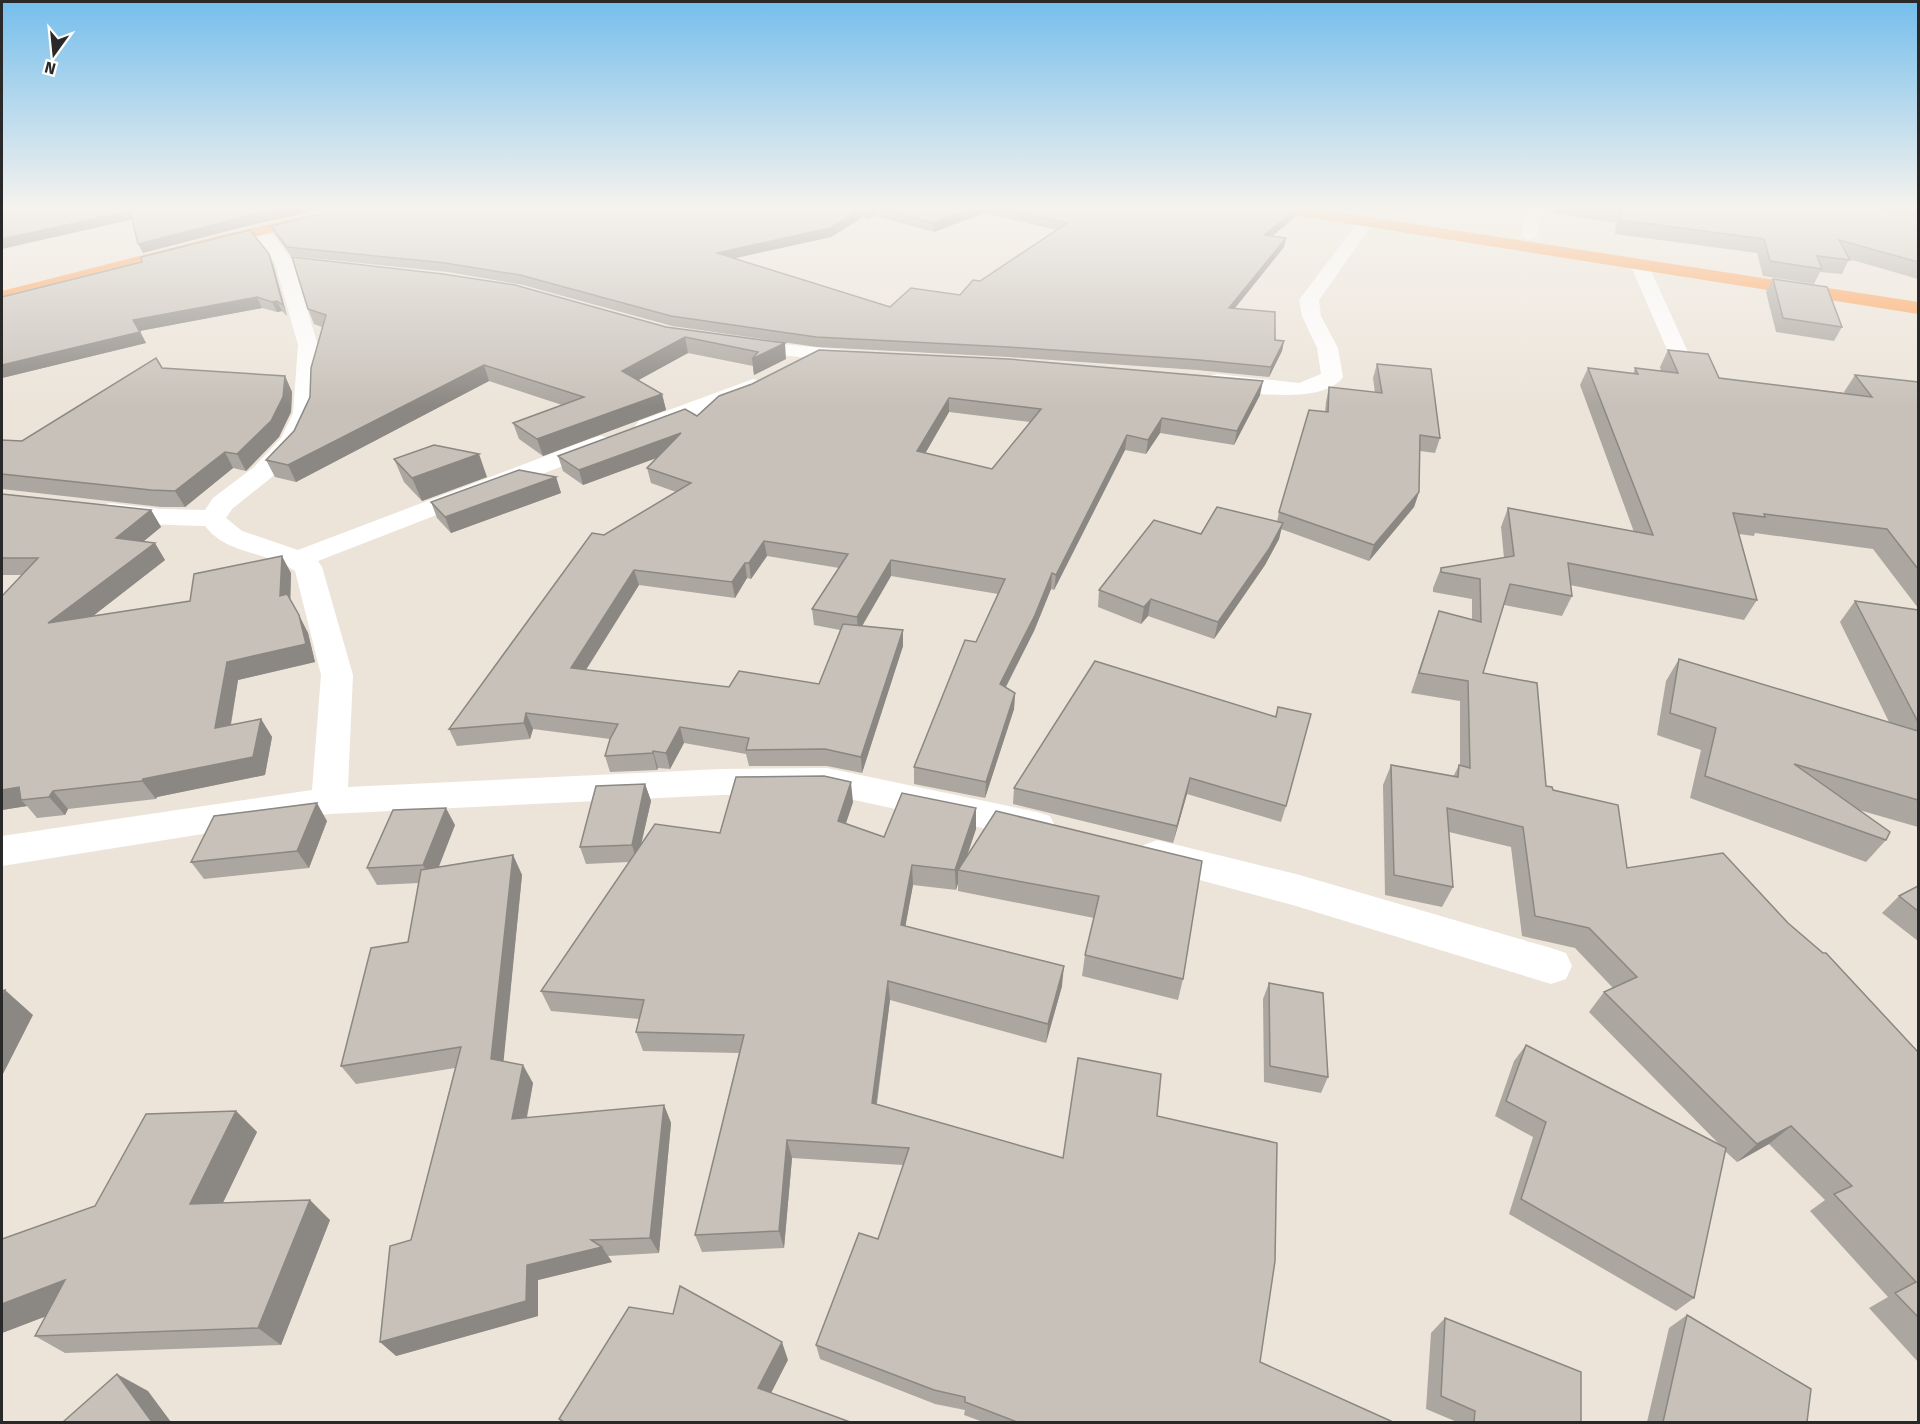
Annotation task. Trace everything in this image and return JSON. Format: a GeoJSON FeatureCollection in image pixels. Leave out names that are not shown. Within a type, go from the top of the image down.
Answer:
{"type":"FeatureCollection","features":[{"type":"Feature","properties":{"kind":"highway"},"geometry":{"type":"LineString","coordinates":[[2,283],[37,274]]}},
{"type":"Feature","properties":{"kind":"highway"},"geometry":{"type":"LineString","coordinates":[[2,297],[89,274]]}},
{"type":"Feature","properties":{"kind":"highway"},"geometry":{"type":"LineString","coordinates":[[1705,274],[1918,308]]}},
{"type":"Feature","properties":{"kind":"highway"},"geometry":{"type":"LineString","coordinates":[[1773,274],[1918,298]]}},
{"type":"Feature","properties":{"kind":"street"},"geometry":{"type":"LineString","coordinates":[[213,518],[222,504],[263,472],[292,441],[304,413],[307,394],[308,345],[287,274]]}},
{"type":"Feature","properties":{"kind":"street"},"geometry":{"type":"LineString","coordinates":[[1197,379],[1299,390],[1316,386],[1332,377],[1330,356],[1308,311],[1309,300],[1324,274]]}},
{"type":"Feature","properties":{"kind":"street"},"geometry":{"type":"LineString","coordinates":[[1644,274],[1678,352]]}},
{"type":"Feature","properties":{"kind":"street"},"geometry":{"type":"LineString","coordinates":[[722,343],[817,355],[876,358]]}},
{"type":"Feature","properties":{"kind":"street"},"geometry":{"type":"LineString","coordinates":[[299,560],[614,438],[745,390],[817,355]]}},
{"type":"Feature","properties":{"kind":"street"},"geometry":{"type":"LineString","coordinates":[[92,509],[161,517],[213,518]]}},
{"type":"Feature","properties":{"kind":"street"},"geometry":{"type":"LineString","coordinates":[[213,518],[217,526],[228,535],[299,560],[308,567],[337,675],[329,801]]}},
{"type":"Feature","properties":{"kind":"street"},"geometry":{"type":"LineString","coordinates":[[2,851],[329,801],[721,782],[827,781],[1074,836]]}},
{"type":"Feature","properties":{"kind":"street"},"geometry":{"type":"LineString","coordinates":[[1120,847],[1296,890],[1551,966]]}},
{"type":"Feature","properties":{"kind":"building"},"geometry":{"type":"Polygon","coordinates":[[[92,274],[275,274],[283,305],[277,301],[272,302],[257,297],[133,320],[140,332],[2,365],[2,297],[92,274]]]}},
{"type":"Feature","properties":{"kind":"building"},"geometry":{"type":"Polygon","coordinates":[[[297,274],[446,274],[515,285],[666,327],[785,343],[752,359],[758,352],[685,337],[622,371],[662,394],[537,439],[513,423],[584,397],[484,365],[288,465],[266,460],[294,431],[310,397],[311,368],[326,315],[308,309],[297,274]]]}},
{"type":"Feature","properties":{"kind":"building"},"geometry":{"type":"Polygon","coordinates":[[[517,274],[786,274],[890,307],[911,288],[960,295],[973,280],[980,281],[990,274],[1256,274],[1229,308],[1275,312],[1275,340],[1284,341],[1271,367],[1008,347],[816,337],[671,316],[517,274]]]}},
{"type":"Feature","properties":{"kind":"building"},"geometry":{"type":"Polygon","coordinates":[[[1773,279],[1827,287],[1842,327],[1783,318],[1773,279]]]}},
{"type":"Feature","properties":{"kind":"building"},"geometry":{"type":"Polygon","coordinates":[[[819,350],[1008,359],[1263,381],[1237,431],[1162,418],[1148,440],[1127,435],[1056,575],[1052,573],[1035,615],[1000,684],[1015,693],[986,782],[914,767],[965,640],[976,642],[1005,579],[891,560],[857,617],[812,609],[848,554],[764,541],[732,582],[634,570],[571,668],[729,687],[739,671],[819,684],[843,624],[903,630],[861,757],[825,749],[746,750],[749,738],[680,727],[666,753],[653,751],[653,753],[605,756],[618,724],[526,713],[524,723],[449,729],[592,533],[604,535],[691,483],[647,468],[681,433],[579,470],[558,456],[685,409],[697,416],[719,396],[752,384],[819,350]],[[949,398],[917,451],[992,469],[1041,409],[949,398]]]}},
{"type":"Feature","properties":{"kind":"building"},"geometry":{"type":"Polygon","coordinates":[[[1668,350],[1708,354],[1719,378],[1872,397],[1855,375],[1918,382],[1918,569],[1887,529],[1764,514],[1765,517],[1733,513],[1757,600],[1568,563],[1572,596],[1510,584],[1483,673],[1537,683],[1546,786],[1552,787],[1553,790],[1618,805],[1627,868],[1723,853],[1788,923],[1823,953],[1826,953],[1918,1052],[1918,1317],[1895,1293],[1916,1282],[1834,1194],[1852,1186],[1791,1126],[1757,1144],[1604,992],[1637,977],[1589,928],[1535,916],[1523,827],[1447,808],[1453,887],[1394,875],[1391,765],[1458,777],[1459,765],[1470,768],[1468,681],[1419,673],[1439,611],[1481,622],[1480,579],[1441,572],[1441,568],[1514,556],[1508,508],[1653,535],[1588,368],[1638,374],[1635,368],[1678,373],[1668,350]]]}},
{"type":"Feature","properties":{"kind":"building"},"geometry":{"type":"Polygon","coordinates":[[[156,358],[162,368],[285,376],[283,397],[271,421],[237,454],[225,452],[175,491],[2,474],[2,440],[22,441],[156,358]]]}},
{"type":"Feature","properties":{"kind":"building"},"geometry":{"type":"Polygon","coordinates":[[[1377,364],[1431,369],[1440,438],[1420,435],[1419,492],[1374,545],[1279,512],[1309,410],[1328,412],[1329,387],[1382,393],[1377,364]]]}},
{"type":"Feature","properties":{"kind":"building"},"geometry":{"type":"Polygon","coordinates":[[[434,445],[479,454],[412,478],[394,459],[434,445]]]}},
{"type":"Feature","properties":{"kind":"building"},"geometry":{"type":"Polygon","coordinates":[[[519,470],[556,477],[445,517],[431,502],[519,470]]]}},
{"type":"Feature","properties":{"kind":"building"},"geometry":{"type":"Polygon","coordinates":[[[2,494],[151,510],[116,538],[155,543],[48,623],[190,601],[194,574],[282,556],[280,596],[287,594],[299,615],[306,644],[227,662],[215,728],[261,719],[253,757],[142,781],[53,791],[49,797],[21,800],[19,787],[2,790],[2,596],[38,558],[2,558],[2,494]]]}},
{"type":"Feature","properties":{"kind":"building"},"geometry":{"type":"Polygon","coordinates":[[[1217,507],[1283,523],[1269,549],[1218,622],[1151,599],[1144,607],[1099,590],[1154,520],[1201,534],[1217,507]]]}},
{"type":"Feature","properties":{"kind":"building"},"geometry":{"type":"Polygon","coordinates":[[[1855,601],[1918,610],[1918,722],[1855,601]]]}},
{"type":"Feature","properties":{"kind":"building"},"geometry":{"type":"Polygon","coordinates":[[[1679,659],[1918,731],[1918,800],[1794,764],[1890,832],[1886,840],[1705,776],[1716,728],[1670,713],[1679,659]]]}},
{"type":"Feature","properties":{"kind":"building"},"geometry":{"type":"Polygon","coordinates":[[[1095,661],[1276,717],[1278,707],[1311,714],[1286,806],[1190,778],[1177,826],[1014,788],[1095,661]]]}},
{"type":"Feature","properties":{"kind":"building"},"geometry":{"type":"Polygon","coordinates":[[[824,776],[851,782],[838,821],[884,837],[902,793],[976,808],[955,870],[912,865],[901,925],[1064,966],[1048,1024],[888,981],[872,1103],[1063,1158],[1078,1058],[1161,1074],[1157,1116],[1277,1143],[1275,1261],[1260,1362],[1393,1422],[1017,1422],[965,1402],[965,1397],[934,1390],[816,1345],[859,1233],[878,1239],[909,1148],[787,1140],[779,1231],[695,1235],[744,1035],[636,1032],[644,1000],[541,991],[655,824],[720,833],[736,777],[824,776]]]}},
{"type":"Feature","properties":{"kind":"building"},"geometry":{"type":"Polygon","coordinates":[[[645,784],[632,845],[580,847],[596,786],[645,784]]]}},
{"type":"Feature","properties":{"kind":"building"},"geometry":{"type":"Polygon","coordinates":[[[317,803],[297,851],[191,862],[214,816],[317,803]]]}},
{"type":"Feature","properties":{"kind":"building"},"geometry":{"type":"Polygon","coordinates":[[[446,808],[423,865],[367,868],[393,810],[446,808]]]}},
{"type":"Feature","properties":{"kind":"building"},"geometry":{"type":"Polygon","coordinates":[[[996,811],[1202,861],[1183,979],[1085,955],[1099,896],[958,870],[996,811]]]}},
{"type":"Feature","properties":{"kind":"building"},"geometry":{"type":"Polygon","coordinates":[[[513,855],[491,1059],[523,1065],[512,1119],[664,1105],[650,1238],[591,1240],[602,1247],[527,1265],[526,1301],[380,1342],[390,1246],[411,1240],[461,1047],[341,1066],[371,948],[408,942],[421,870],[513,855]]]}},
{"type":"Feature","properties":{"kind":"building"},"geometry":{"type":"Polygon","coordinates":[[[1918,886],[1918,911],[1899,896],[1918,886]]]}},
{"type":"Feature","properties":{"kind":"building"},"geometry":{"type":"Polygon","coordinates":[[[1269,983],[1323,993],[1328,1077],[1270,1066],[1269,983]]]}},
{"type":"Feature","properties":{"kind":"building"},"geometry":{"type":"Polygon","coordinates":[[[1526,1045],[1726,1148],[1694,1298],[1521,1199],[1546,1122],[1506,1101],[1526,1045]]]}},
{"type":"Feature","properties":{"kind":"building"},"geometry":{"type":"Polygon","coordinates":[[[236,1111],[190,1204],[310,1200],[258,1328],[35,1336],[65,1280],[2,1304],[2,1239],[95,1206],[146,1114],[236,1111]]]}},
{"type":"Feature","properties":{"kind":"building"},"geometry":{"type":"Polygon","coordinates":[[[680,1286],[782,1342],[758,1388],[850,1422],[564,1422],[559,1419],[629,1307],[673,1314],[680,1286]]]}},
{"type":"Feature","properties":{"kind":"building"},"geometry":{"type":"Polygon","coordinates":[[[1687,1315],[1811,1389],[1807,1422],[1663,1422],[1687,1315]]]}},
{"type":"Feature","properties":{"kind":"building"},"geometry":{"type":"Polygon","coordinates":[[[1445,1318],[1581,1372],[1581,1422],[1474,1422],[1475,1411],[1441,1396],[1445,1318]]]}},
{"type":"Feature","properties":{"kind":"building"},"geometry":{"type":"Polygon","coordinates":[[[117,1374],[152,1422],[63,1422],[117,1374]]]}}]}
